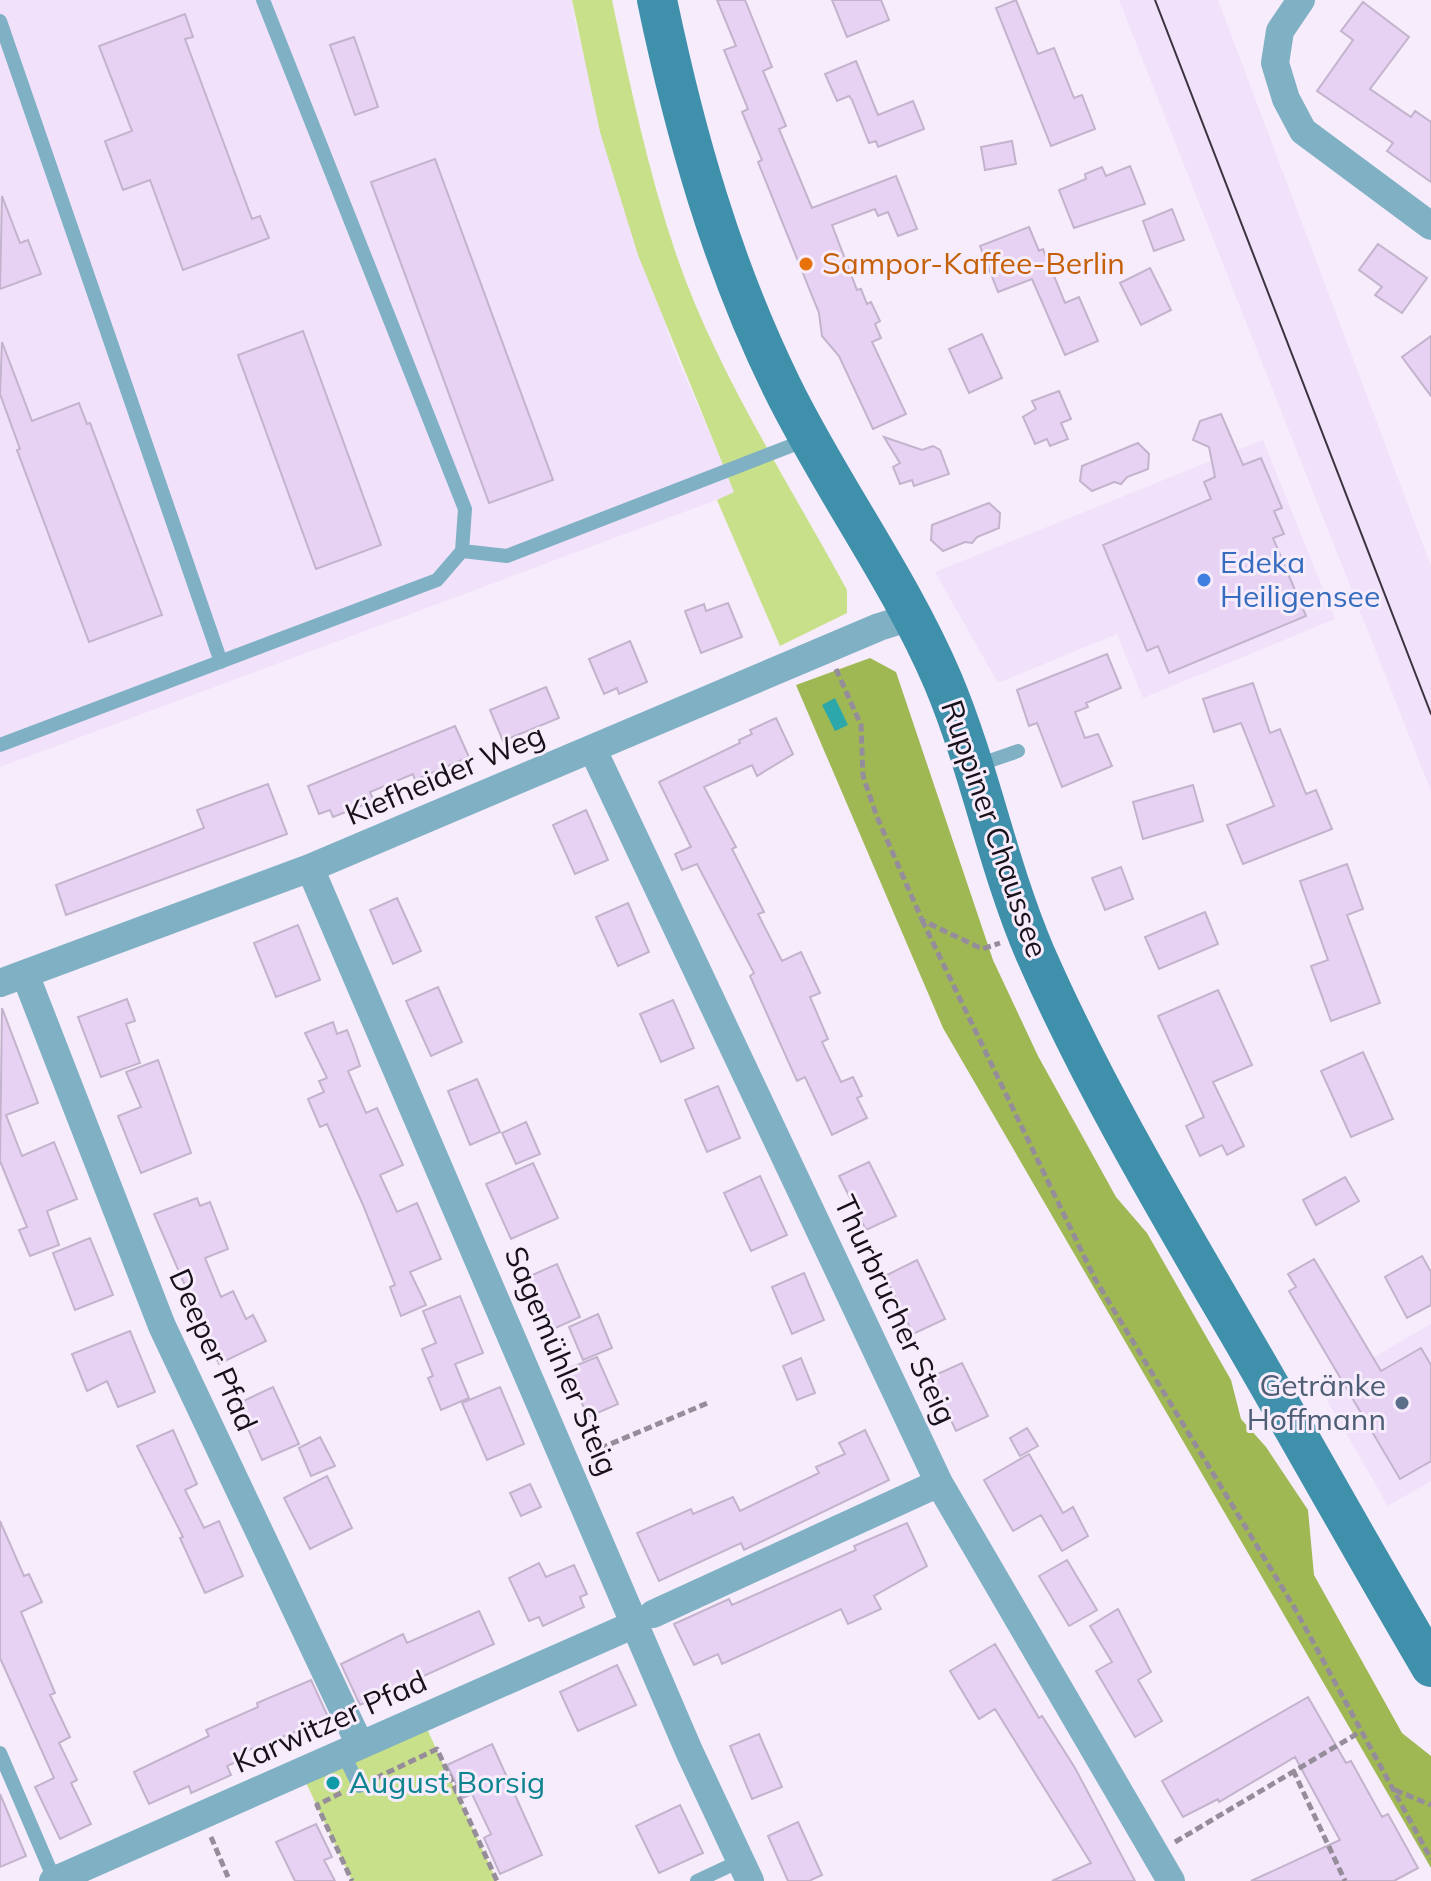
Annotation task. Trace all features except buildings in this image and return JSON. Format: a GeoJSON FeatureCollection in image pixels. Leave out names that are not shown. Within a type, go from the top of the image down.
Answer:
{"type":"FeatureCollection","features":[{"type":"Feature","properties":{"kind":"main road","name":"Ruppiner Chaussee"},"geometry":{"type":"LineString","coordinates":[[657,0],[713,218],[759,337],[810,438],[911,617],[942,679],[974,766],[1009,888],[1028,934],[1131,1141],[1431,1667]]}},
{"type":"Feature","properties":{"kind":"street"},"geometry":{"type":"LineString","coordinates":[[1301,0],[1280,31],[1275,63],[1286,99],[1303,131],[1431,226]]}},
{"type":"Feature","properties":{"kind":"street","name":"Kiefheider Weg"},"geometry":{"type":"LineString","coordinates":[[13,978],[310,868],[911,617]]}},
{"type":"Feature","properties":{"kind":"street","name":"Thurbrucher Steig"},"geometry":{"type":"LineString","coordinates":[[593,750],[939,1483],[1171,1881]]}},
{"type":"Feature","properties":{"kind":"street","name":"Sagemühler Steig"},"geometry":{"type":"LineString","coordinates":[[310,868],[568,1462],[644,1619],[689,1751],[746,1870]]}},
{"type":"Feature","properties":{"kind":"street","name":"Deeper Pfad"},"geometry":{"type":"LineString","coordinates":[[13,978],[162,1326],[352,1749]]}},
{"type":"Feature","properties":{"kind":"street","name":"Karwitzer Pfad"},"geometry":{"type":"LineString","coordinates":[[54,1881],[644,1619],[939,1483]]}},
{"type":"Feature","properties":{"kind":"lane"},"geometry":{"type":"LineString","coordinates":[[0,745],[437,580],[462,551],[465,509],[263,0]]}},
{"type":"Feature","properties":{"kind":"lane"},"geometry":{"type":"LineString","coordinates":[[0,21],[221,662]]}},
{"type":"Feature","properties":{"kind":"lane"},"geometry":{"type":"LineString","coordinates":[[462,551],[507,556],[613,518],[810,438]]}},
{"type":"Feature","properties":{"kind":"lane"},"geometry":{"type":"LineString","coordinates":[[974,766],[1018,751]]}},
{"type":"Feature","properties":{"kind":"lane"},"geometry":{"type":"LineString","coordinates":[[352,1749],[359,1786]]}},
{"type":"Feature","properties":{"kind":"lane"},"geometry":{"type":"LineString","coordinates":[[0,1753],[54,1881]]}},
{"type":"Feature","properties":{"kind":"lane"},"geometry":{"type":"LineString","coordinates":[[697,1881],[746,1870]]}},
{"type":"Feature","properties":{"kind":"path"},"geometry":{"type":"LineString","coordinates":[[828,650],[861,725],[863,776],[877,817],[922,920],[1095,1279],[1294,1607],[1431,1859]]}},
{"type":"Feature","properties":{"kind":"path"},"geometry":{"type":"LineString","coordinates":[[922,920],[982,949],[1028,934]]}},
{"type":"Feature","properties":{"kind":"path"},"geometry":{"type":"LineString","coordinates":[[568,1462],[710,1402]]}},
{"type":"Feature","properties":{"kind":"path"},"geometry":{"type":"LineString","coordinates":[[1156,1854],[1360,1732]]}},
{"type":"Feature","properties":{"kind":"path"},"geometry":{"type":"LineString","coordinates":[[352,1881],[317,1805],[437,1749],[497,1881]]}},
{"type":"Feature","properties":{"kind":"path"},"geometry":{"type":"LineString","coordinates":[[1293,1770],[1345,1881]]}},
{"type":"Feature","properties":{"kind":"path"},"geometry":{"type":"LineString","coordinates":[[1394,1790],[1431,1805]]}},
{"type":"Feature","properties":{"kind":"path"},"geometry":{"type":"LineString","coordinates":[[201,1816],[228,1877]]}},
{"type":"Feature","properties":{"kind":"shaded area"},"geometry":{"type":"Polygon","coordinates":[[[0,0],[572,0],[576,28],[671,343],[735,493],[0,767],[0,0]]]}},
{"type":"Feature","properties":{"kind":"shaded area"},"geometry":{"type":"Polygon","coordinates":[[[1119,0],[1218,0],[1431,566],[1431,791],[1119,0]]]}},
{"type":"Feature","properties":{"kind":"shaded area"},"geometry":{"type":"Polygon","coordinates":[[[1263,440],[1335,619],[1143,698],[1117,634],[998,683],[935,572],[1263,440]]]}},
{"type":"Feature","properties":{"kind":"shaded area"},"geometry":{"type":"Polygon","coordinates":[[[1431,1324],[1431,1481],[1388,1506],[1320,1388],[1431,1324]]]}},
{"type":"Feature","properties":{"kind":"green space"},"geometry":{"type":"Polygon","coordinates":[[[572,0],[612,0],[657,191],[692,297],[754,425],[847,590],[847,613],[780,646],[717,500],[734,492],[638,255],[600,132],[572,0]]]}},
{"type":"Feature","properties":{"kind":"green space"},"geometry":{"type":"Polygon","coordinates":[[[870,658],[896,672],[993,960],[1038,1056],[1116,1197],[1147,1233],[1231,1380],[1241,1419],[1266,1447],[1308,1510],[1314,1575],[1402,1733],[1431,1756],[1431,1868],[943,1028],[796,685],[870,658]]]}},
{"type":"Feature","properties":{"kind":"green space"},"geometry":{"type":"Polygon","coordinates":[[[422,1718],[497,1881],[352,1881],[301,1772],[422,1718]]]}},
{"type":"Feature","properties":{"kind":"water"},"geometry":{"type":"Polygon","coordinates":[[[835,698],[848,725],[835,731],[822,705],[835,698]]]}},
{"type":"Feature","properties":{"kind":"tram line"},"geometry":{"type":"LineString","coordinates":[[1155,0],[1431,714]]}},
{"type":"Feature","properties":{"kind":"place","name":"Sampor-Kaffee-Berlin"},"geometry":{"type":"Point","coordinates":[806,264]}},
{"type":"Feature","properties":{"kind":"place","name":"Edeka Heiligensee"},"geometry":{"type":"Point","coordinates":[1204,580]}},
{"type":"Feature","properties":{"kind":"place","name":"Getränke Hoffmann"},"geometry":{"type":"Point","coordinates":[1402,1403]}},
{"type":"Feature","properties":{"kind":"place","name":"August Borsig"},"geometry":{"type":"Point","coordinates":[333,1783]}}]}
